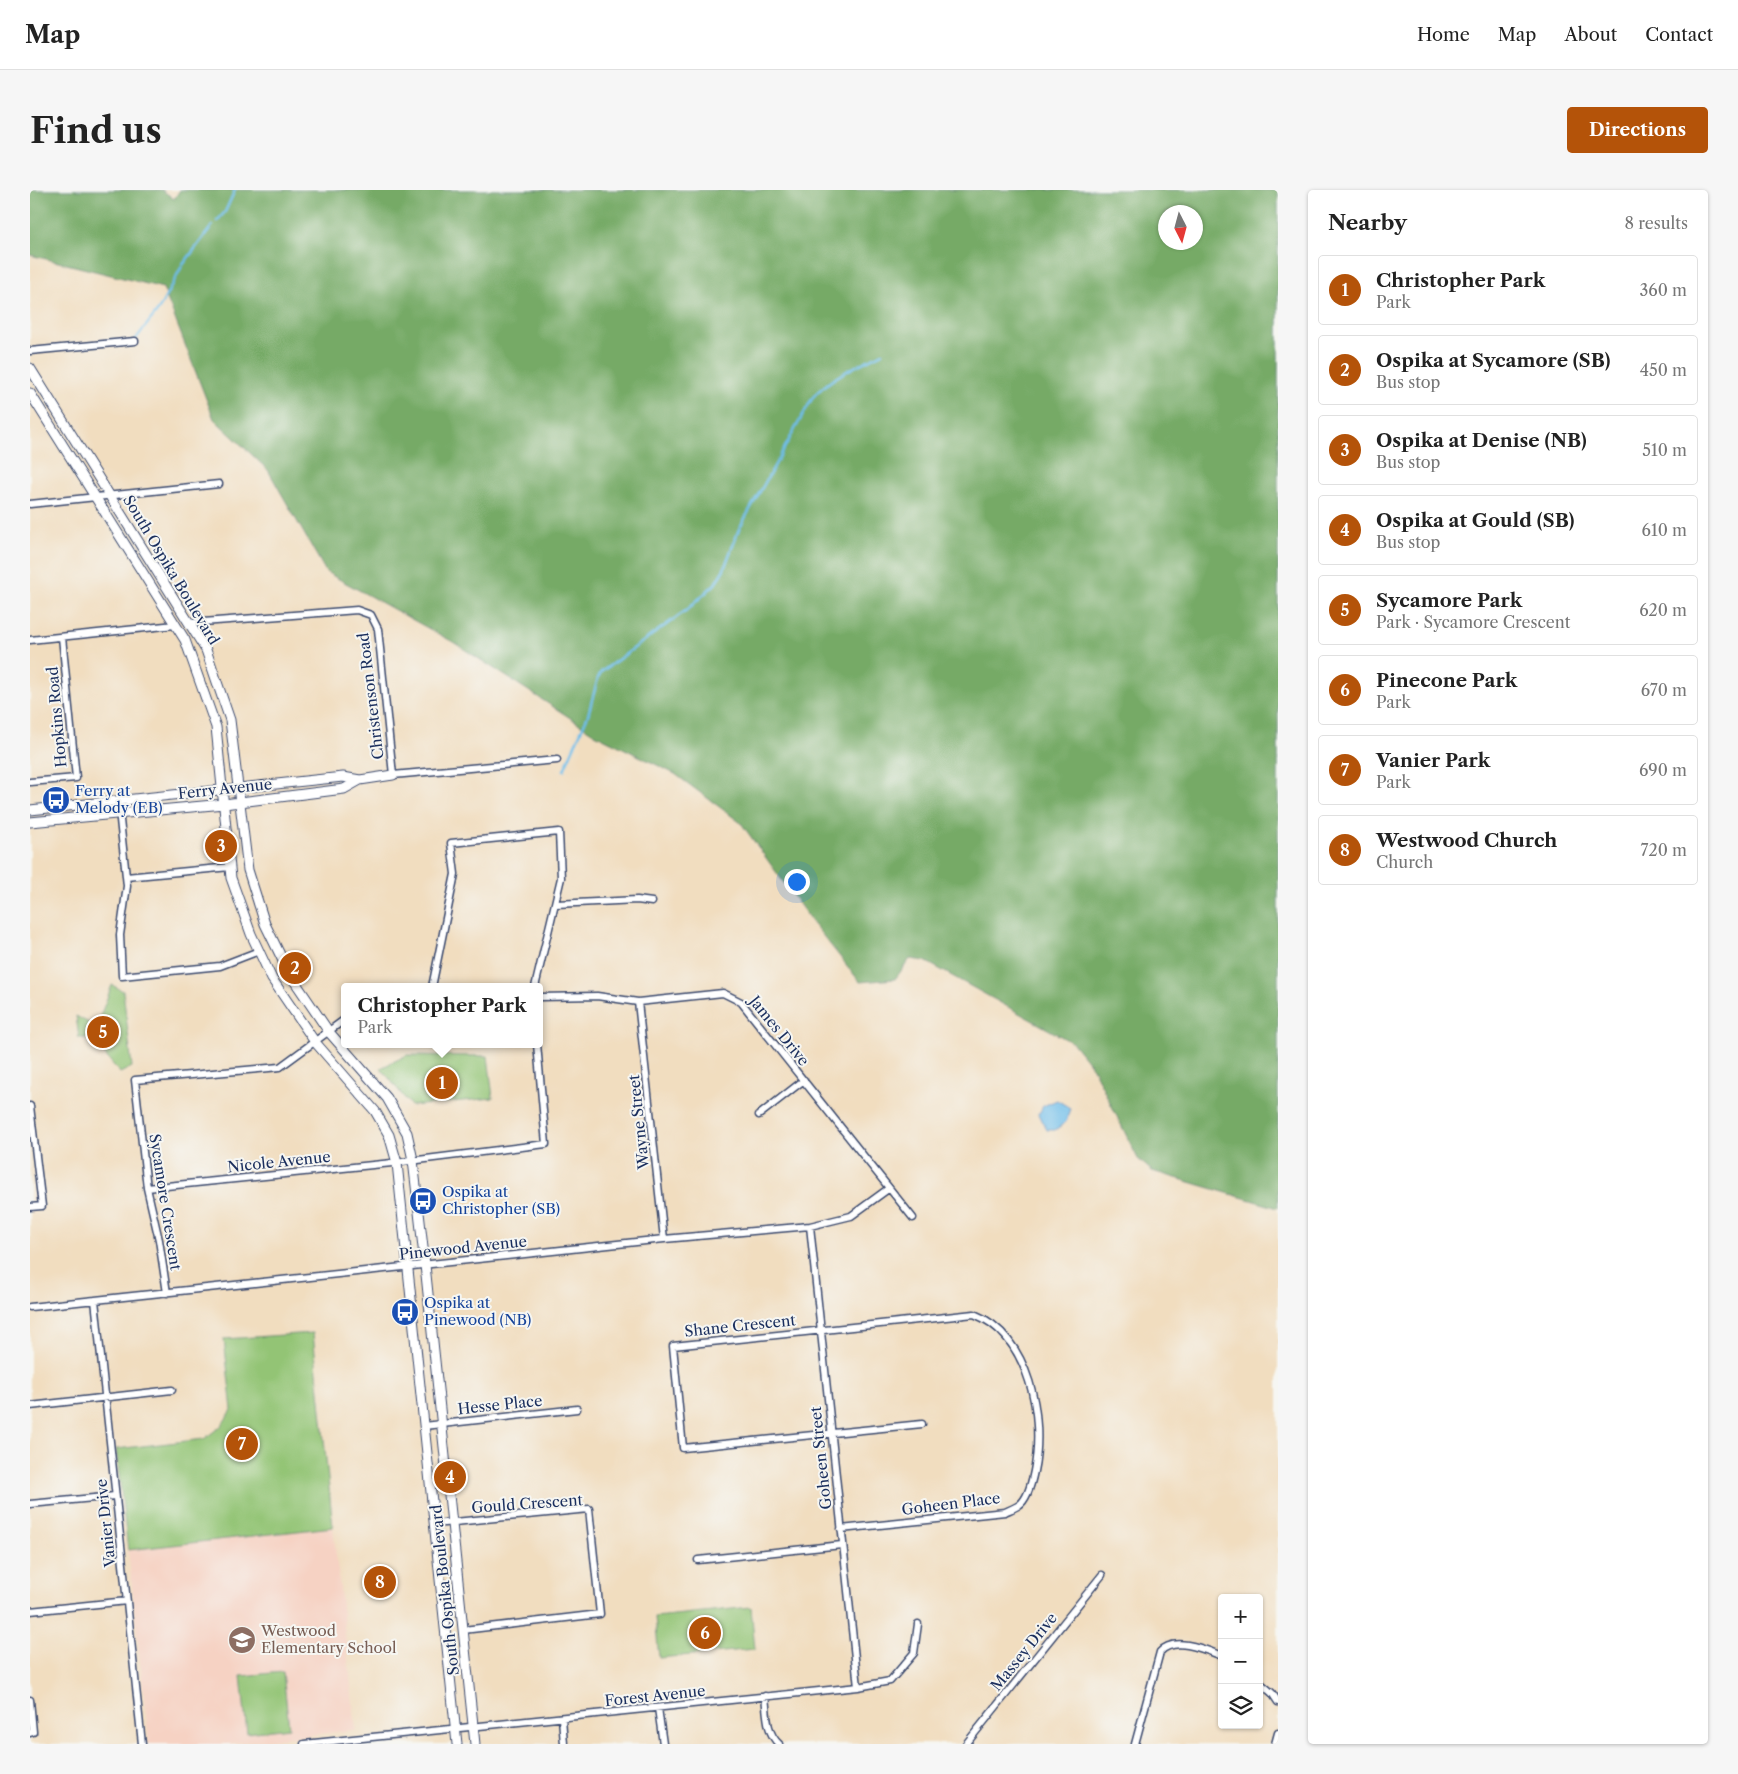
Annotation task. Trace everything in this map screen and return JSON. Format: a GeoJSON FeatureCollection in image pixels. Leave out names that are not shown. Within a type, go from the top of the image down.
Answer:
{"type":"FeatureCollection","features":[{"type":"Feature","properties":{"kind":"main road","name":"South Ospika Boulevard"},"geometry":{"type":"LineString","coordinates":[[30,368],[206,650],[230,720],[248,870],[265,924],[290,973],[329,1032],[341,1046]]}},
{"type":"Feature","properties":{"kind":"main road","name":"South Ospika Boulevard"},"geometry":{"type":"LineString","coordinates":[[30,393],[185,640],[216,727],[231,878],[244,915],[272,978],[315,1042],[375,1111],[389,1135],[397,1162],[457,1744]]}},
{"type":"Feature","properties":{"kind":"main road","name":"Ferry Avenue"},"geometry":{"type":"LineString","coordinates":[[30,810],[343,777],[360,780],[393,775]]}},
{"type":"Feature","properties":{"kind":"main road","name":"Ferry Avenue"},"geometry":{"type":"LineString","coordinates":[[30,822],[224,804],[344,789],[360,780]]}},
{"type":"Feature","properties":{"kind":"main road","name":"South Ospika Boulevard"},"geometry":{"type":"LineString","coordinates":[[343,1048],[387,1098],[408,1133],[413,1160],[425,1265],[475,1744]]}},
{"type":"Feature","properties":{"kind":"street"},"geometry":{"type":"LineString","coordinates":[[30,351],[135,341]]}},
{"type":"Feature","properties":{"kind":"street"},"geometry":{"type":"LineString","coordinates":[[30,504],[219,484]]}},
{"type":"Feature","properties":{"kind":"street","name":"Christenson Road"},"geometry":{"type":"LineString","coordinates":[[190,623],[357,610],[371,615],[378,629],[393,775]]}},
{"type":"Feature","properties":{"kind":"street"},"geometry":{"type":"LineString","coordinates":[[30,640],[175,625]]}},
{"type":"Feature","properties":{"kind":"street","name":"Hopkins Road"},"geometry":{"type":"LineString","coordinates":[[30,782],[76,778],[62,637]]}},
{"type":"Feature","properties":{"kind":"street","name":"Ferry Avenue"},"geometry":{"type":"LineString","coordinates":[[393,775],[557,760]]}},
{"type":"Feature","properties":{"kind":"street"},"geometry":{"type":"LineString","coordinates":[[118,801],[127,886],[120,934],[122,976],[220,966],[259,951]]}},
{"type":"Feature","properties":{"kind":"street"},"geometry":{"type":"LineString","coordinates":[[433,983],[455,874],[451,843],[559,832],[561,878],[536,983]]}},
{"type":"Feature","properties":{"kind":"street"},"geometry":{"type":"LineString","coordinates":[[126,877],[230,867]]}},
{"type":"Feature","properties":{"kind":"street"},"geometry":{"type":"LineString","coordinates":[[556,904],[637,900],[652,902]]}},
{"type":"Feature","properties":{"kind":"street","name":"James Drive"},"geometry":{"type":"LineString","coordinates":[[543,997],[597,996],[638,1002],[723,993],[741,1002],[912,1218]]}},
{"type":"Feature","properties":{"kind":"street","name":"Wayne Street"},"geometry":{"type":"LineString","coordinates":[[638,1002],[664,1239]]}},
{"type":"Feature","properties":{"kind":"street"},"geometry":{"type":"LineString","coordinates":[[329,1032],[341,1022]]}},
{"type":"Feature","properties":{"kind":"street","name":"Sycamore Crescent"},"geometry":{"type":"LineString","coordinates":[[167,1293],[159,1240],[147,1188],[135,1080],[280,1067],[329,1032]]}},
{"type":"Feature","properties":{"kind":"street","name":"Nicole Avenue"},"geometry":{"type":"LineString","coordinates":[[147,1188],[397,1162],[546,1144],[537,1048]]}},
{"type":"Feature","properties":{"kind":"street"},"geometry":{"type":"LineString","coordinates":[[758,1115],[804,1080]]}},
{"type":"Feature","properties":{"kind":"street"},"geometry":{"type":"LineString","coordinates":[[30,1106],[42,1206],[30,1207]]}},
{"type":"Feature","properties":{"kind":"street","name":"Pinewood Avenue"},"geometry":{"type":"LineString","coordinates":[[30,1307],[664,1239],[810,1226],[851,1216],[888,1189]]}},
{"type":"Feature","properties":{"kind":"street","name":"Goheen Street"},"geometry":{"type":"LineString","coordinates":[[810,1226],[840,1529],[858,1687]]}},
{"type":"Feature","properties":{"kind":"street","name":"Vanier Drive"},"geometry":{"type":"LineString","coordinates":[[95,1300],[142,1744]]}},
{"type":"Feature","properties":{"kind":"street","name":"Goheen Place"},"geometry":{"type":"LineString","coordinates":[[821,1330],[974,1314],[989,1320],[1010,1344],[1030,1380],[1038,1413],[1038,1453],[1031,1486],[1020,1505],[1005,1512],[840,1529]]}},
{"type":"Feature","properties":{"kind":"street","name":"Shane Crescent"},"geometry":{"type":"LineString","coordinates":[[821,1330],[673,1346],[683,1448],[832,1434]]}},
{"type":"Feature","properties":{"kind":"street"},"geometry":{"type":"LineString","coordinates":[[30,1406],[172,1390]]}},
{"type":"Feature","properties":{"kind":"street","name":"Hesse Place"},"geometry":{"type":"LineString","coordinates":[[424,1426],[578,1410]]}},
{"type":"Feature","properties":{"kind":"street"},"geometry":{"type":"LineString","coordinates":[[832,1434],[922,1424]]}},
{"type":"Feature","properties":{"kind":"street"},"geometry":{"type":"LineString","coordinates":[[30,1504],[115,1496]]}},
{"type":"Feature","properties":{"kind":"street","name":"Gould Crescent"},"geometry":{"type":"LineString","coordinates":[[434,1524],[589,1509],[600,1614],[463,1630]]}},
{"type":"Feature","properties":{"kind":"street"},"geometry":{"type":"LineString","coordinates":[[698,1560],[842,1545]]}},
{"type":"Feature","properties":{"kind":"street","name":"Massey Drive"},"geometry":{"type":"LineString","coordinates":[[966,1744],[1102,1576]]}},
{"type":"Feature","properties":{"kind":"street"},"geometry":{"type":"LineString","coordinates":[[30,1611],[127,1602]]}},
{"type":"Feature","properties":{"kind":"street","name":"Forest Avenue"},"geometry":{"type":"LineString","coordinates":[[304,1744],[858,1687],[890,1681],[914,1652],[918,1624]]}},
{"type":"Feature","properties":{"kind":"street"},"geometry":{"type":"LineString","coordinates":[[1135,1744],[1160,1652],[1166,1646],[1175,1643],[1218,1655]]}},
{"type":"Feature","properties":{"kind":"street"},"geometry":{"type":"LineString","coordinates":[[1261,1684],[1272,1693],[1278,1702]]}},
{"type":"Feature","properties":{"kind":"street"},"geometry":{"type":"LineString","coordinates":[[766,1696],[767,1722],[774,1740],[779,1744]]}},
{"type":"Feature","properties":{"kind":"street"},"geometry":{"type":"LineString","coordinates":[[30,1700],[34,1732],[30,1732]]}},
{"type":"Feature","properties":{"kind":"street"},"geometry":{"type":"LineString","coordinates":[[658,1708],[663,1744]]}},
{"type":"Feature","properties":{"kind":"street"},"geometry":{"type":"LineString","coordinates":[[562,1718],[564,1744]]}},
{"type":"Feature","properties":{"kind":"street"},"geometry":{"type":"LineString","coordinates":[[1275,1744],[1278,1733]]}},
{"type":"Feature","properties":{"kind":"shaded area","name":"Westwood Elementary School"},"geometry":{"type":"Polygon","coordinates":[[[333,1527],[356,1730],[229,1744],[149,1744],[128,1550],[333,1527]]]}},
{"type":"Feature","properties":{"kind":"green space"},"geometry":{"type":"Polygon","coordinates":[[[30,190],[162,190],[174,199],[180,190],[1278,190],[1278,1208],[1152,1171],[1138,1159],[1093,1068],[1073,1043],[925,961],[910,959],[895,979],[860,982],[812,922],[741,823],[675,774],[595,734],[453,642],[326,572],[268,470],[214,419],[163,288],[30,255],[30,190]]]}},
{"type":"Feature","properties":{"kind":"green space"},"geometry":{"type":"Polygon","coordinates":[[[112,985],[123,991],[132,1067],[120,1073],[91,1038],[79,1038],[76,1016],[96,1027],[112,985]]]}},
{"type":"Feature","properties":{"kind":"green space"},"geometry":{"type":"Polygon","coordinates":[[[407,1055],[488,1056],[493,1098],[411,1106],[381,1068],[407,1055]]]}},
{"type":"Feature","properties":{"kind":"green space"},"geometry":{"type":"Polygon","coordinates":[[[313,1333],[333,1527],[128,1550],[116,1449],[204,1439],[221,1426],[232,1410],[224,1339],[313,1333]]]}},
{"type":"Feature","properties":{"kind":"green space"},"geometry":{"type":"Polygon","coordinates":[[[751,1607],[755,1649],[659,1658],[655,1617],[751,1607]]]}},
{"type":"Feature","properties":{"kind":"green space"},"geometry":{"type":"Polygon","coordinates":[[[283,1672],[289,1728],[247,1733],[241,1676],[283,1672]]]}},
{"type":"Feature","properties":{"kind":"water"},"geometry":{"type":"Polygon","coordinates":[[[1057,1100],[1070,1108],[1066,1122],[1055,1130],[1047,1130],[1039,1114],[1043,1106],[1057,1100]]]}},
{"type":"Feature","properties":{"kind":"waterway"},"geometry":{"type":"LineString","coordinates":[[217,221],[225,212],[235,190]]}},
{"type":"Feature","properties":{"kind":"waterway"},"geometry":{"type":"LineString","coordinates":[[135,340],[159,309],[182,266],[212,226]]}},
{"type":"Feature","properties":{"kind":"waterway"},"geometry":{"type":"LineString","coordinates":[[564,770],[588,715],[601,672],[688,609],[715,584],[724,569],[739,529],[813,397],[836,377],[882,353]]}},
{"type":"Feature","properties":{"kind":"place","name":"Ferry at Melody (EB)"},"geometry":{"type":"Point","coordinates":[56,800]}},
{"type":"Feature","properties":{"kind":"place","name":"Ospika at Denise (NB)"},"geometry":{"type":"Point","coordinates":[221,846]}},
{"type":"Feature","properties":{"kind":"place","name":"Ospika at Sycamore (SB)"},"geometry":{"type":"Point","coordinates":[295,968]}},
{"type":"Feature","properties":{"kind":"place","name":"Sycamore Park"},"geometry":{"type":"Point","coordinates":[103,1032]}},
{"type":"Feature","properties":{"kind":"place","name":"Christopher Park"},"geometry":{"type":"Point","coordinates":[442,1083]}},
{"type":"Feature","properties":{"kind":"place","name":"Ospika at Christopher (SB)"},"geometry":{"type":"Point","coordinates":[423,1201]}},
{"type":"Feature","properties":{"kind":"place","name":"Ospika at Pinewood (NB)"},"geometry":{"type":"Point","coordinates":[405,1312]}},
{"type":"Feature","properties":{"kind":"place","name":"Vanier Park"},"geometry":{"type":"Point","coordinates":[242,1444]}},
{"type":"Feature","properties":{"kind":"place","name":"Ospika at Gould (SB)"},"geometry":{"type":"Point","coordinates":[450,1477]}},
{"type":"Feature","properties":{"kind":"place","name":"Westwood Church"},"geometry":{"type":"Point","coordinates":[380,1582]}},
{"type":"Feature","properties":{"kind":"place","name":"Pinecone Park"},"geometry":{"type":"Point","coordinates":[705,1633]}},
{"type":"Feature","properties":{"kind":"place","name":"Westwood Elementary School"},"geometry":{"type":"Point","coordinates":[242,1640]}}]}
